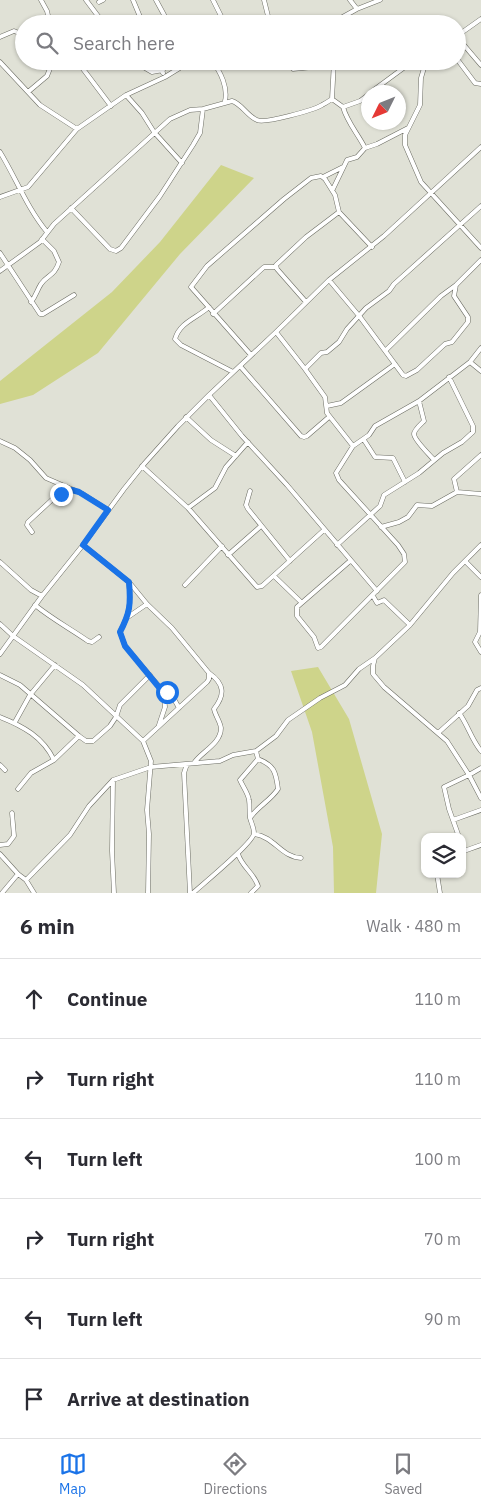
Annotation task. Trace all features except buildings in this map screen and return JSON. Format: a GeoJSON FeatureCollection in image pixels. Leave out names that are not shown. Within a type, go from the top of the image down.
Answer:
{"type":"FeatureCollection","features":[{"type":"Feature","properties":{"kind":"street"},"geometry":{"type":"LineString","coordinates":[[41,0],[49,15]]}},
{"type":"Feature","properties":{"kind":"street"},"geometry":{"type":"LineString","coordinates":[[86,0],[97,15]]}},
{"type":"Feature","properties":{"kind":"street"},"geometry":{"type":"LineString","coordinates":[[134,0],[140,15]]}},
{"type":"Feature","properties":{"kind":"street"},"geometry":{"type":"LineString","coordinates":[[156,0],[165,15]]}},
{"type":"Feature","properties":{"kind":"street"},"geometry":{"type":"LineString","coordinates":[[213,0],[220,15]]}},
{"type":"Feature","properties":{"kind":"street"},"geometry":{"type":"LineString","coordinates":[[264,0],[268,15]]}},
{"type":"Feature","properties":{"kind":"street"},"geometry":{"type":"LineString","coordinates":[[350,0],[357,9]]}},
{"type":"Feature","properties":{"kind":"street"},"geometry":{"type":"LineString","coordinates":[[346,15],[380,0]]}},
{"type":"Feature","properties":{"kind":"street"},"geometry":{"type":"LineString","coordinates":[[466,31],[481,20]]}},
{"type":"Feature","properties":{"kind":"street"},"geometry":{"type":"LineString","coordinates":[[0,37],[15,32]]}},
{"type":"Feature","properties":{"kind":"street"},"geometry":{"type":"LineString","coordinates":[[466,48],[481,65]]}},
{"type":"Feature","properties":{"kind":"street"},"geometry":{"type":"LineString","coordinates":[[0,62],[40,105],[77,129]]}},
{"type":"Feature","properties":{"kind":"street"},"geometry":{"type":"LineString","coordinates":[[28,92],[47,76],[49,70]]}},
{"type":"Feature","properties":{"kind":"street"},"geometry":{"type":"LineString","coordinates":[[84,70],[111,106]]}},
{"type":"Feature","properties":{"kind":"street"},"geometry":{"type":"LineString","coordinates":[[149,70],[152,72],[163,70],[165,77]]}},
{"type":"Feature","properties":{"kind":"street"},"geometry":{"type":"LineString","coordinates":[[0,197],[28,187],[33,183],[77,129],[126,95],[176,70]]}},
{"type":"Feature","properties":{"kind":"street"},"geometry":{"type":"LineString","coordinates":[[217,70],[224,82],[227,94],[225,102]]}},
{"type":"Feature","properties":{"kind":"street"},"geometry":{"type":"LineString","coordinates":[[332,99],[334,70]]}},
{"type":"Feature","properties":{"kind":"street"},"geometry":{"type":"LineString","coordinates":[[382,85],[402,70]]}},
{"type":"Feature","properties":{"kind":"street"},"geometry":{"type":"LineString","coordinates":[[423,70],[421,78],[419,110],[405,135],[405,145],[421,182],[481,248]]}},
{"type":"Feature","properties":{"kind":"street"},"geometry":{"type":"LineString","coordinates":[[465,70],[475,83],[481,84]]}},
{"type":"Feature","properties":{"kind":"street"},"geometry":{"type":"LineString","coordinates":[[126,95],[142,113],[154,132],[182,162]]}},
{"type":"Feature","properties":{"kind":"street"},"geometry":{"type":"LineString","coordinates":[[0,271],[40,242],[46,232],[71,208],[154,132],[177,114],[232,101],[238,103],[255,119],[264,121],[304,112],[322,106],[332,99]]}},
{"type":"Feature","properties":{"kind":"street"},"geometry":{"type":"LineString","coordinates":[[332,99],[342,107],[348,122],[366,148]]}},
{"type":"Feature","properties":{"kind":"street"},"geometry":{"type":"LineString","coordinates":[[342,107],[361,99]]}},
{"type":"Feature","properties":{"kind":"street"},"geometry":{"type":"LineString","coordinates":[[71,208],[110,249],[116,251],[124,245],[200,133],[203,108]]}},
{"type":"Feature","properties":{"kind":"street"},"geometry":{"type":"LineString","coordinates":[[333,189],[347,160],[357,157],[366,148],[410,127]]}},
{"type":"Feature","properties":{"kind":"street"},"geometry":{"type":"LineString","coordinates":[[0,654],[35,605],[142,466],[186,417],[329,280],[372,247],[479,149],[481,154]]}},
{"type":"Feature","properties":{"kind":"street"},"geometry":{"type":"LineString","coordinates":[[0,152],[22,189],[36,218],[46,232]]}},
{"type":"Feature","properties":{"kind":"street"},"geometry":{"type":"LineString","coordinates":[[251,355],[191,287],[206,266],[311,178],[323,177],[344,166]]}},
{"type":"Feature","properties":{"kind":"street"},"geometry":{"type":"LineString","coordinates":[[323,177],[333,189],[339,212],[372,247]]}},
{"type":"Feature","properties":{"kind":"street"},"geometry":{"type":"LineString","coordinates":[[305,368],[321,353],[327,352],[339,342],[347,329],[360,317],[366,308],[389,291],[394,284],[481,206]]}},
{"type":"Feature","properties":{"kind":"street"},"geometry":{"type":"LineString","coordinates":[[276,267],[277,263],[306,237],[339,212]]}},
{"type":"Feature","properties":{"kind":"street"},"geometry":{"type":"LineString","coordinates":[[31,302],[36,296],[39,286],[54,274],[59,262],[54,252],[42,239]]}},
{"type":"Feature","properties":{"kind":"street"},"geometry":{"type":"LineString","coordinates":[[0,253],[41,315],[74,296]]}},
{"type":"Feature","properties":{"kind":"street"},"geometry":{"type":"LineString","coordinates":[[386,350],[481,260]]}},
{"type":"Feature","properties":{"kind":"street"},"geometry":{"type":"LineString","coordinates":[[213,314],[264,267],[276,267],[306,302]]}},
{"type":"Feature","properties":{"kind":"street"},"geometry":{"type":"LineString","coordinates":[[329,280],[386,350],[404,376],[410,375],[445,344],[452,342],[468,320],[454,296],[456,285]]}},
{"type":"Feature","properties":{"kind":"street"},"geometry":{"type":"LineString","coordinates":[[209,308],[187,322],[175,339],[181,345],[233,372]]}},
{"type":"Feature","properties":{"kind":"street"},"geometry":{"type":"LineString","coordinates":[[276,332],[305,368],[325,398],[329,417],[353,446]]}},
{"type":"Feature","properties":{"kind":"street"},"geometry":{"type":"LineString","coordinates":[[350,561],[301,602],[296,610],[297,616],[312,634],[316,646],[319,648],[405,562],[402,550],[337,476],[339,467],[353,446],[364,440],[378,424],[419,400],[470,362],[481,348]]}},
{"type":"Feature","properties":{"kind":"street"},"geometry":{"type":"LineString","coordinates":[[470,362],[481,371]]}},
{"type":"Feature","properties":{"kind":"street"},"geometry":{"type":"LineString","coordinates":[[326,406],[341,403],[395,364]]}},
{"type":"Feature","properties":{"kind":"street"},"geometry":{"type":"LineString","coordinates":[[240,366],[301,436],[307,436],[329,417]]}},
{"type":"Feature","properties":{"kind":"street"},"geometry":{"type":"LineString","coordinates":[[337,545],[380,506],[384,495],[419,473],[473,432],[474,428],[449,377]]}},
{"type":"Feature","properties":{"kind":"street"},"geometry":{"type":"LineString","coordinates":[[208,395],[377,591]]}},
{"type":"Feature","properties":{"kind":"street"},"geometry":{"type":"LineString","coordinates":[[419,400],[424,421],[415,431],[414,435],[434,460]]}},
{"type":"Feature","properties":{"kind":"street"},"geometry":{"type":"LineString","coordinates":[[186,417],[211,440],[236,456]]}},
{"type":"Feature","properties":{"kind":"street"},"geometry":{"type":"LineString","coordinates":[[364,440],[375,457],[393,458],[405,482]]}},
{"type":"Feature","properties":{"kind":"street"},"geometry":{"type":"LineString","coordinates":[[0,441],[36,464],[46,478],[83,494],[108,510]]}},
{"type":"Feature","properties":{"kind":"street"},"geometry":{"type":"LineString","coordinates":[[188,508],[215,488],[222,473],[248,442]]}},
{"type":"Feature","properties":{"kind":"street"},"geometry":{"type":"LineString","coordinates":[[456,492],[454,479],[481,455]]}},
{"type":"Feature","properties":{"kind":"street"},"geometry":{"type":"LineString","coordinates":[[142,466],[188,508],[254,586],[262,586],[324,530]]}},
{"type":"Feature","properties":{"kind":"street"},"geometry":{"type":"LineString","coordinates":[[32,532],[27,525],[28,522],[56,497],[72,490]]}},
{"type":"Feature","properties":{"kind":"street"},"geometry":{"type":"LineString","coordinates":[[250,491],[247,507],[290,561]]}},
{"type":"Feature","properties":{"kind":"street"},"geometry":{"type":"LineString","coordinates":[[381,527],[399,522],[408,517],[417,505],[432,506],[456,492],[481,494]]}},
{"type":"Feature","properties":{"kind":"street"},"geometry":{"type":"LineString","coordinates":[[228,556],[261,526]]}},
{"type":"Feature","properties":{"kind":"street"},"geometry":{"type":"LineString","coordinates":[[83,545],[129,582],[220,684],[223,694],[214,709],[221,729],[209,750],[194,764]]}},
{"type":"Feature","properties":{"kind":"street"},"geometry":{"type":"LineString","coordinates":[[26,880],[70,835],[90,806],[113,780],[151,767],[220,761],[233,754],[256,751],[276,736],[288,720],[320,698],[341,687],[359,669],[375,658],[410,625],[424,606],[481,545]]}},
{"type":"Feature","properties":{"kind":"street"},"geometry":{"type":"LineString","coordinates":[[185,585],[222,546]]}},
{"type":"Feature","properties":{"kind":"street"},"geometry":{"type":"LineString","coordinates":[[465,561],[481,577]]}},
{"type":"Feature","properties":{"kind":"street"},"geometry":{"type":"LineString","coordinates":[[0,562],[32,590],[42,596]]}},
{"type":"Feature","properties":{"kind":"street"},"geometry":{"type":"LineString","coordinates":[[274,576],[301,602]]}},
{"type":"Feature","properties":{"kind":"street"},"geometry":{"type":"LineString","coordinates":[[129,582],[131,606],[128,617],[120,632],[125,646],[162,691],[174,699],[179,708]]}},
{"type":"Feature","properties":{"kind":"street"},"geometry":{"type":"LineString","coordinates":[[481,595],[480,632],[476,642],[481,652]]}},
{"type":"Feature","properties":{"kind":"street"},"geometry":{"type":"LineString","coordinates":[[372,596],[377,603],[384,600],[410,625]]}},
{"type":"Feature","properties":{"kind":"street"},"geometry":{"type":"LineString","coordinates":[[128,617],[147,604]]}},
{"type":"Feature","properties":{"kind":"street"},"geometry":{"type":"LineString","coordinates":[[35,605],[88,641],[92,642],[100,636]]}},
{"type":"Feature","properties":{"kind":"street"},"geometry":{"type":"LineString","coordinates":[[0,624],[13,636],[83,685],[143,741],[149,754],[151,767],[147,810],[149,834],[148,893]]}},
{"type":"Feature","properties":{"kind":"street"},"geometry":{"type":"LineString","coordinates":[[375,658],[373,671],[377,679],[411,712],[447,741],[481,798]]}},
{"type":"Feature","properties":{"kind":"street"},"geometry":{"type":"LineString","coordinates":[[15,722],[30,695],[55,665]]}},
{"type":"Feature","properties":{"kind":"street"},"geometry":{"type":"LineString","coordinates":[[143,741],[207,682],[209,673]]}},
{"type":"Feature","properties":{"kind":"street"},"geometry":{"type":"LineString","coordinates":[[0,675],[20,685],[79,736],[93,741],[110,726],[116,717],[120,705],[150,675]]}},
{"type":"Feature","properties":{"kind":"street"},"geometry":{"type":"LineString","coordinates":[[438,733],[470,704],[481,688]]}},
{"type":"Feature","properties":{"kind":"street"},"geometry":{"type":"LineString","coordinates":[[158,728],[165,707],[162,691]]}},
{"type":"Feature","properties":{"kind":"street"},"geometry":{"type":"LineString","coordinates":[[458,713],[466,723],[470,735],[481,751]]}},
{"type":"Feature","properties":{"kind":"street"},"geometry":{"type":"LineString","coordinates":[[0,716],[15,722],[41,739],[54,760]]}},
{"type":"Feature","properties":{"kind":"street"},"geometry":{"type":"LineString","coordinates":[[18,789],[31,773],[54,760],[79,736]]}},
{"type":"Feature","properties":{"kind":"street"},"geometry":{"type":"LineString","coordinates":[[256,751],[258,759]]}},
{"type":"Feature","properties":{"kind":"street"},"geometry":{"type":"LineString","coordinates":[[250,818],[254,812],[269,801],[278,789],[277,778],[271,766],[258,759]]}},
{"type":"Feature","properties":{"kind":"street"},"geometry":{"type":"LineString","coordinates":[[254,834],[248,810],[250,803],[248,794],[240,780],[258,759]]}},
{"type":"Feature","properties":{"kind":"street"},"geometry":{"type":"LineString","coordinates":[[187,764],[184,773],[192,893]]}},
{"type":"Feature","properties":{"kind":"street"},"geometry":{"type":"LineString","coordinates":[[0,765],[5,770]]}},
{"type":"Feature","properties":{"kind":"street"},"geometry":{"type":"LineString","coordinates":[[458,833],[444,787],[481,768]]}},
{"type":"Feature","properties":{"kind":"street"},"geometry":{"type":"LineString","coordinates":[[113,780],[112,851],[114,893]]}},
{"type":"Feature","properties":{"kind":"street"},"geometry":{"type":"LineString","coordinates":[[454,820],[481,810]]}},
{"type":"Feature","properties":{"kind":"street"},"geometry":{"type":"LineString","coordinates":[[0,845],[8,844],[14,836],[12,812]]}},
{"type":"Feature","properties":{"kind":"street"},"geometry":{"type":"LineString","coordinates":[[192,893],[238,854],[254,834]]}},
{"type":"Feature","properties":{"kind":"street"},"geometry":{"type":"LineString","coordinates":[[254,834],[262,835],[272,841],[285,853],[301,858]]}},
{"type":"Feature","properties":{"kind":"street"},"geometry":{"type":"LineString","coordinates":[[466,850],[481,846]]}},
{"type":"Feature","properties":{"kind":"street"},"geometry":{"type":"LineString","coordinates":[[0,854],[26,880],[34,893]]}},
{"type":"Feature","properties":{"kind":"street"},"geometry":{"type":"LineString","coordinates":[[238,854],[242,865],[251,872],[258,886],[251,893]]}},
{"type":"Feature","properties":{"kind":"street"},"geometry":{"type":"LineString","coordinates":[[2,893],[18,874]]}},
{"type":"Feature","properties":{"kind":"street"},"geometry":{"type":"LineString","coordinates":[[438,878],[440,893]]}},
{"type":"Feature","properties":{"kind":"green space"},"geometry":{"type":"Polygon","coordinates":[[[221,165],[254,178],[180,254],[98,353],[33,395],[0,404],[0,381],[112,292],[160,242],[221,165]]]}},
{"type":"Feature","properties":{"kind":"green space"},"geometry":{"type":"Polygon","coordinates":[[[318,667],[349,719],[382,834],[376,893],[334,893],[333,847],[312,732],[291,671],[318,667]]]}},
{"type":"Feature","properties":{"kind":"route"},"geometry":{"type":"LineString","coordinates":[[61,494],[72,490],[79,492],[108,510],[83,545],[129,582],[131,606],[128,617],[120,632],[125,646],[162,691],[167,692]]}}]}
